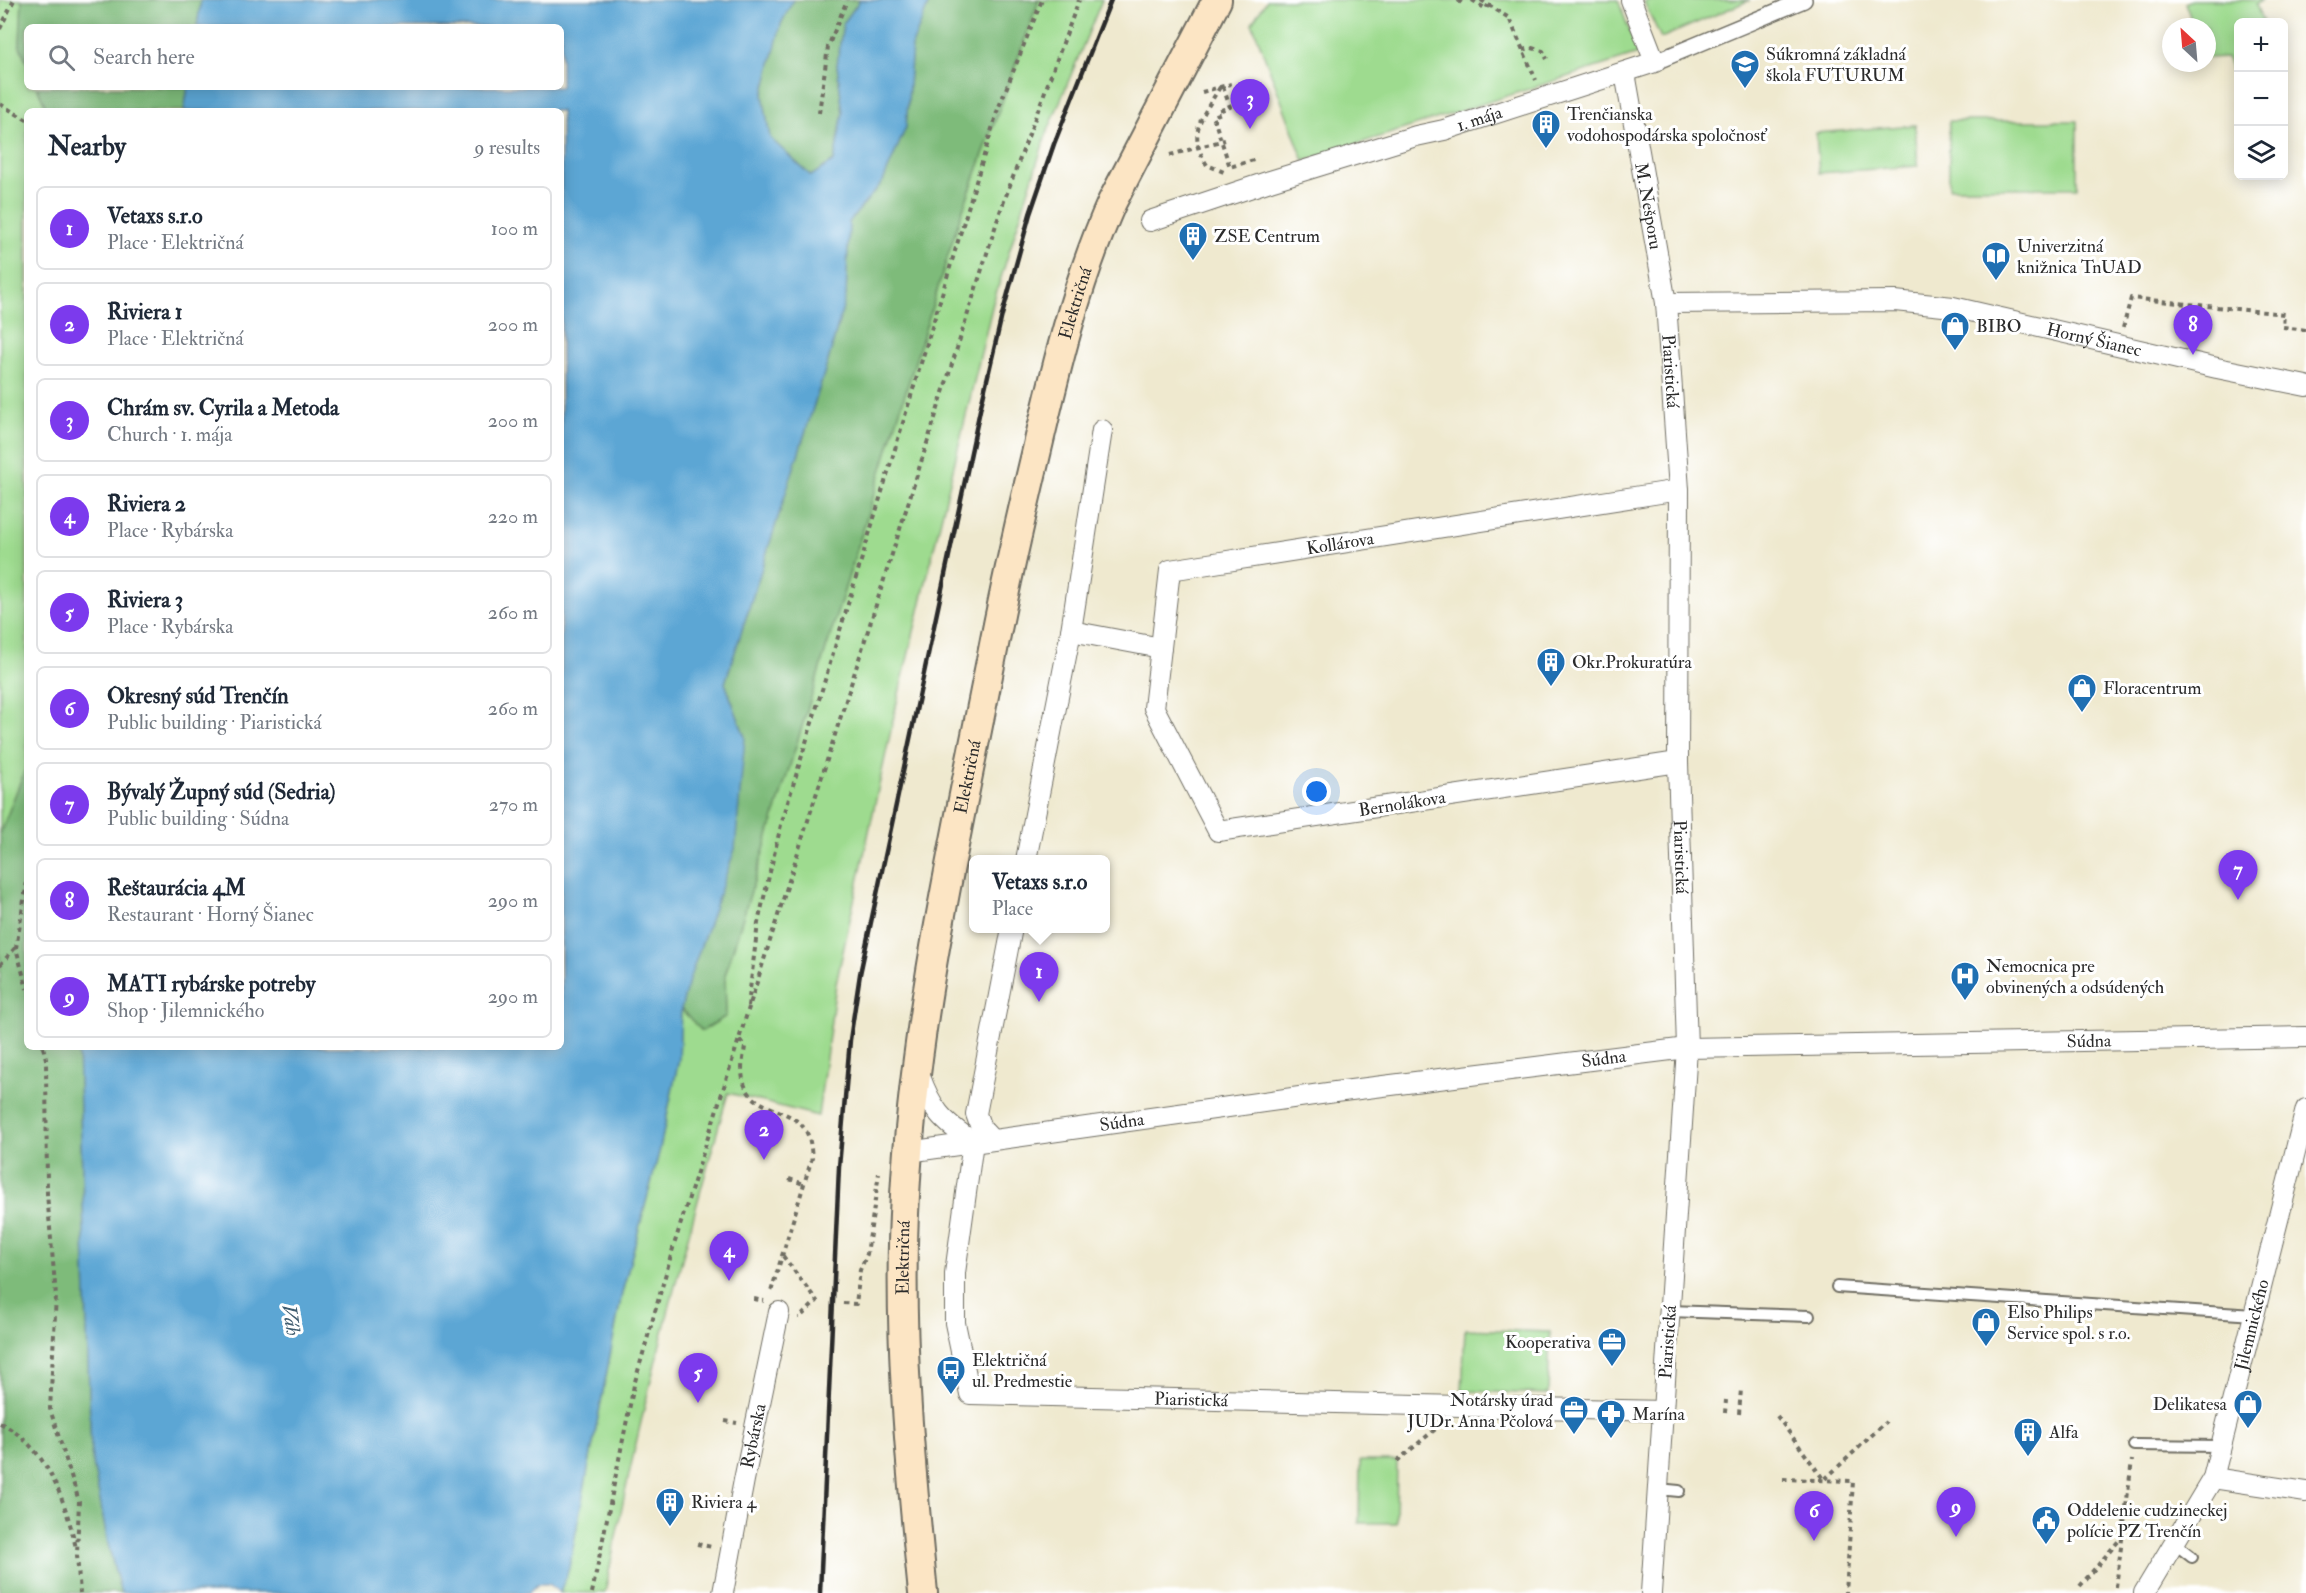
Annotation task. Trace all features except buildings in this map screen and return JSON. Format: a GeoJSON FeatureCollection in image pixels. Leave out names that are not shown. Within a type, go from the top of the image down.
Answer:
{"type":"FeatureCollection","features":[{"type":"Feature","properties":{"kind":"main road","name":"Električná"},"geometry":{"type":"LineString","coordinates":[[923,1593],[907,1386],[904,1241],[908,1152],[934,949],[996,633],[1040,435],[1074,304],[1098,233],[1112,202],[1217,0]]}},
{"type":"Feature","properties":{"kind":"street"},"geometry":{"type":"LineString","coordinates":[[1631,0],[1655,62]]}},
{"type":"Feature","properties":{"kind":"street","name":"1. mája"},"geometry":{"type":"LineString","coordinates":[[1150,221],[1270,181],[1625,73],[1804,0]]}},
{"type":"Feature","properties":{"kind":"street","name":"M. Nešporu"},"geometry":{"type":"LineString","coordinates":[[1625,73],[1666,303]]}},
{"type":"Feature","properties":{"kind":"street","name":"Horný Šianec"},"geometry":{"type":"LineString","coordinates":[[1666,303],[1895,301],[1953,307],[2306,386]]}},
{"type":"Feature","properties":{"kind":"street","name":"Piaristická"},"geometry":{"type":"LineString","coordinates":[[1651,1593],[1687,1048],[1678,762],[1679,490],[1666,303]]}},
{"type":"Feature","properties":{"kind":"street"},"geometry":{"type":"LineString","coordinates":[[1027,855],[1071,631],[1102,430]]}},
{"type":"Feature","properties":{"kind":"street","name":"Kollárova"},"geometry":{"type":"LineString","coordinates":[[1161,648],[1170,570],[1679,490]]}},
{"type":"Feature","properties":{"kind":"street"},"geometry":{"type":"LineString","coordinates":[[1071,631],[1161,648]]}},
{"type":"Feature","properties":{"kind":"street","name":"Bernolákova"},"geometry":{"type":"LineString","coordinates":[[1161,648],[1154,708],[1218,831],[1678,762]]}},
{"type":"Feature","properties":{"kind":"street"},"geometry":{"type":"LineString","coordinates":[[917,1070],[935,1111],[949,1126],[982,1141],[981,1128],[976,1114],[1011,933]]}},
{"type":"Feature","properties":{"kind":"street","name":"Súdna"},"geometry":{"type":"LineString","coordinates":[[908,1152],[1335,1092],[1687,1048],[2306,1037]]}},
{"type":"Feature","properties":{"kind":"street","name":"Jilemnického"},"geometry":{"type":"LineString","coordinates":[[2144,1593],[2213,1478],[2306,1109]]}},
{"type":"Feature","properties":{"kind":"street","name":"Piaristická"},"geometry":{"type":"LineString","coordinates":[[982,1141],[955,1273],[956,1323],[970,1394],[1663,1411]]}},
{"type":"Feature","properties":{"kind":"street","name":"Rybárska"},"geometry":{"type":"LineString","coordinates":[[723,1593],[779,1312]]}},
{"type":"Feature","properties":{"kind":"street"},"geometry":{"type":"LineString","coordinates":[[2213,1478],[2306,1492]]}},
{"type":"Feature","properties":{"kind":"lane"},"geometry":{"type":"LineString","coordinates":[[1838,1287],[2254,1315]]}},
{"type":"Feature","properties":{"kind":"lane"},"geometry":{"type":"LineString","coordinates":[[1670,1311],[1809,1316]]}},
{"type":"Feature","properties":{"kind":"lane"},"geometry":{"type":"LineString","coordinates":[[2134,1445],[2221,1446]]}},
{"type":"Feature","properties":{"kind":"lane"},"geometry":{"type":"LineString","coordinates":[[1658,1489],[1679,1491]]}},
{"type":"Feature","properties":{"kind":"lane"},"geometry":{"type":"LineString","coordinates":[[2174,1543],[2192,1557]]}},
{"type":"Feature","properties":{"kind":"path"},"geometry":{"type":"LineString","coordinates":[[0,29],[14,0]]}},
{"type":"Feature","properties":{"kind":"path"},"geometry":{"type":"LineString","coordinates":[[819,113],[828,47],[847,0]]}},
{"type":"Feature","properties":{"kind":"path"},"geometry":{"type":"LineString","coordinates":[[747,1016],[758,923],[781,825],[998,109],[1042,0]]}},
{"type":"Feature","properties":{"kind":"path"},"geometry":{"type":"LineString","coordinates":[[592,1593],[634,1385],[674,1245],[1000,212],[1039,101],[1079,0]]}},
{"type":"Feature","properties":{"kind":"path"},"geometry":{"type":"LineString","coordinates":[[1458,0],[1464,5]]}},
{"type":"Feature","properties":{"kind":"path"},"geometry":{"type":"LineString","coordinates":[[1472,0],[1486,9],[1488,5]]}},
{"type":"Feature","properties":{"kind":"path"},"geometry":{"type":"LineString","coordinates":[[1481,0],[1509,18],[1544,98]]}},
{"type":"Feature","properties":{"kind":"path"},"geometry":{"type":"LineString","coordinates":[[1524,50],[1532,48],[1543,51],[1547,59]]}},
{"type":"Feature","properties":{"kind":"path"},"geometry":{"type":"LineString","coordinates":[[1202,92],[1231,84]]}},
{"type":"Feature","properties":{"kind":"path"},"geometry":{"type":"LineString","coordinates":[[1221,87],[1230,107],[1213,116],[1230,167],[1257,161],[1226,173],[1207,165],[1195,137],[1197,127],[1221,87]]}},
{"type":"Feature","properties":{"kind":"path"},"geometry":{"type":"LineString","coordinates":[[0,104],[24,118]]}},
{"type":"Feature","properties":{"kind":"path"},"geometry":{"type":"LineString","coordinates":[[1170,154],[1223,141]]}},
{"type":"Feature","properties":{"kind":"path"},"geometry":{"type":"LineString","coordinates":[[2120,346],[2131,298],[2284,314],[2283,327],[2306,330]]}},
{"type":"Feature","properties":{"kind":"path"},"geometry":{"type":"LineString","coordinates":[[24,900],[16,948],[24,978]]}},
{"type":"Feature","properties":{"kind":"path"},"geometry":{"type":"LineString","coordinates":[[0,965],[16,948]]}},
{"type":"Feature","properties":{"kind":"path"},"geometry":{"type":"LineString","coordinates":[[740,1040],[745,1047],[742,1069],[747,1089],[757,1101],[798,1121],[811,1142],[812,1158],[766,1309],[779,1312]]}},
{"type":"Feature","properties":{"kind":"path"},"geometry":{"type":"LineString","coordinates":[[44,1050],[46,1059],[47,1194],[56,1296],[50,1409],[79,1501],[77,1555],[80,1593]]}},
{"type":"Feature","properties":{"kind":"path"},"geometry":{"type":"LineString","coordinates":[[843,1304],[856,1304],[860,1270],[867,1254],[879,1167]]}},
{"type":"Feature","properties":{"kind":"path"},"geometry":{"type":"LineString","coordinates":[[789,1179],[804,1184]]}},
{"type":"Feature","properties":{"kind":"path"},"geometry":{"type":"LineString","coordinates":[[783,1256],[818,1301],[800,1317]]}},
{"type":"Feature","properties":{"kind":"path"},"geometry":{"type":"LineString","coordinates":[[1739,1414],[1740,1389]]}},
{"type":"Feature","properties":{"kind":"path"},"geometry":{"type":"LineString","coordinates":[[1725,1413],[1726,1400]]}},
{"type":"Feature","properties":{"kind":"path"},"geometry":{"type":"LineString","coordinates":[[1777,1416],[1824,1480]]}},
{"type":"Feature","properties":{"kind":"path"},"geometry":{"type":"LineString","coordinates":[[1824,1480],[1886,1422]]}},
{"type":"Feature","properties":{"kind":"path"},"geometry":{"type":"LineString","coordinates":[[0,1423],[13,1429],[46,1463],[68,1512],[77,1555]]}},
{"type":"Feature","properties":{"kind":"path"},"geometry":{"type":"LineString","coordinates":[[1397,1461],[1442,1424]]}},
{"type":"Feature","properties":{"kind":"path"},"geometry":{"type":"LineString","coordinates":[[2116,1587],[2134,1445]]}},
{"type":"Feature","properties":{"kind":"path"},"geometry":{"type":"LineString","coordinates":[[1783,1479],[1853,1481],[1846,1593]]}},
{"type":"Feature","properties":{"kind":"path"},"geometry":{"type":"LineString","coordinates":[[2080,1586],[2123,1537]]}},
{"type":"Feature","properties":{"kind":"green space"},"geometry":{"type":"Polygon","coordinates":[[[0,0],[22,0],[20,46],[24,56],[24,90],[38,90],[47,108],[24,108],[24,773],[0,834],[0,0]]]}},
{"type":"Feature","properties":{"kind":"green space"},"geometry":{"type":"Polygon","coordinates":[[[22,0],[201,0],[197,24],[24,24],[24,56],[20,46],[22,0]]]}},
{"type":"Feature","properties":{"kind":"green space"},"geometry":{"type":"Polygon","coordinates":[[[793,0],[860,0],[843,24],[837,65],[843,113],[834,161],[811,176],[770,138],[763,95],[781,24],[793,0]]]}},
{"type":"Feature","properties":{"kind":"green space"},"geometry":{"type":"Polygon","coordinates":[[[930,0],[1039,0],[958,223],[725,975],[726,1016],[702,1031],[681,1009],[745,737],[725,683],[828,361],[846,296],[849,222],[883,181],[906,127],[912,45],[930,0]]]}},
{"type":"Feature","properties":{"kind":"green space"},"geometry":{"type":"Polygon","coordinates":[[[1039,0],[1102,0],[1045,138],[993,303],[897,702],[836,984],[818,1116],[728,1093],[660,1342],[605,1593],[560,1593],[569,1568],[622,1293],[659,1153],[679,1059],[681,1009],[702,1031],[726,1016],[725,975],[958,223],[1039,0]]]}},
{"type":"Feature","properties":{"kind":"green space"},"geometry":{"type":"Polygon","coordinates":[[[1267,0],[1618,0],[1638,54],[1304,161],[1252,23],[1267,0]]]}},
{"type":"Feature","properties":{"kind":"green space"},"geometry":{"type":"Polygon","coordinates":[[[1650,0],[1750,0],[1661,38],[1644,2],[1650,0]]]}},
{"type":"Feature","properties":{"kind":"green space"},"geometry":{"type":"Polygon","coordinates":[[[2192,0],[2262,0],[2256,5],[2261,18],[2234,18],[2234,76],[2226,57],[2216,58],[2216,18],[2191,18],[2185,3],[2192,0]]]}},
{"type":"Feature","properties":{"kind":"green space"},"geometry":{"type":"Polygon","coordinates":[[[38,90],[188,90],[184,108],[47,108],[38,90]]]}},
{"type":"Feature","properties":{"kind":"green space"},"geometry":{"type":"Polygon","coordinates":[[[1949,121],[2077,121],[2077,188],[1949,188],[1949,121]]]}},
{"type":"Feature","properties":{"kind":"green space"},"geometry":{"type":"Polygon","coordinates":[[[1915,125],[1918,166],[1819,173],[1816,133],[1915,125]]]}},
{"type":"Feature","properties":{"kind":"green space"},"geometry":{"type":"Polygon","coordinates":[[[24,773],[24,1050],[78,1050],[91,1452],[108,1544],[121,1593],[0,1593],[0,834],[24,773]]]}},
{"type":"Feature","properties":{"kind":"green space"},"geometry":{"type":"Polygon","coordinates":[[[1465,1329],[1550,1332],[1548,1394],[1462,1391],[1465,1329]]]}},
{"type":"Feature","properties":{"kind":"green space"},"geometry":{"type":"Polygon","coordinates":[[[1360,1461],[1397,1461],[1396,1523],[1359,1523],[1360,1461]]]}},
{"type":"Feature","properties":{"kind":"water","name":"Váh"},"geometry":{"type":"Polygon","coordinates":[[[201,0],[793,0],[781,24],[763,95],[770,138],[811,176],[834,161],[843,113],[837,65],[843,24],[860,0],[930,0],[912,45],[906,127],[883,181],[849,222],[846,296],[828,361],[725,683],[745,737],[735,849],[681,1009],[679,1059],[659,1153],[622,1293],[569,1568],[560,1593],[549,1584],[538,1584],[529,1593],[121,1593],[108,1544],[91,1452],[78,1050],[564,1050],[564,108],[184,108],[188,90],[564,90],[564,24],[197,24],[201,0]]]}},
{"type":"Feature","properties":{"kind":"railway"},"geometry":{"type":"LineString","coordinates":[[820,1593],[839,1167],[850,1040],[860,974],[1002,315],[1030,214],[1054,144],[1111,0]]}},
{"type":"Feature","properties":{"kind":"place","name":"Súkromná základná škola FUTURUM"},"geometry":{"type":"Point","coordinates":[1745,90]}},
{"type":"Feature","properties":{"kind":"place","name":"Chrám sv. Cyrila a Metoda"},"geometry":{"type":"Point","coordinates":[1250,129]}},
{"type":"Feature","properties":{"kind":"place","name":"Trenčianska vodohospodárska spoločnosť"},"geometry":{"type":"Point","coordinates":[1546,150]}},
{"type":"Feature","properties":{"kind":"place","name":"ZSE Centrum"},"geometry":{"type":"Point","coordinates":[1193,262]}},
{"type":"Feature","properties":{"kind":"place","name":"Univerzitná knižnica TnUAD"},"geometry":{"type":"Point","coordinates":[1996,282]}},
{"type":"Feature","properties":{"kind":"place","name":"BIBO"},"geometry":{"type":"Point","coordinates":[1955,352]}},
{"type":"Feature","properties":{"kind":"place","name":"Reštaurácia 4M"},"geometry":{"type":"Point","coordinates":[2193,355]}},
{"type":"Feature","properties":{"kind":"place","name":"Okr.Prokuratúra"},"geometry":{"type":"Point","coordinates":[1551,688]}},
{"type":"Feature","properties":{"kind":"place","name":"Floracentrum"},"geometry":{"type":"Point","coordinates":[2082,714]}},
{"type":"Feature","properties":{"kind":"place","name":"Bývalý Župný súd (Sedria)"},"geometry":{"type":"Point","coordinates":[2238,900]}},
{"type":"Feature","properties":{"kind":"place","name":"Vetaxs s.r.o"},"geometry":{"type":"Point","coordinates":[1039,1002]}},
{"type":"Feature","properties":{"kind":"place","name":"Nemocnica pre obvinených a odsúdených"},"geometry":{"type":"Point","coordinates":[1965,1002]}},
{"type":"Feature","properties":{"kind":"place","name":"Riviera 1"},"geometry":{"type":"Point","coordinates":[764,1160]}},
{"type":"Feature","properties":{"kind":"place","name":"Riviera 2"},"geometry":{"type":"Point","coordinates":[729,1281]}},
{"type":"Feature","properties":{"kind":"place","name":"Elso Philips Service spol. s r.o."},"geometry":{"type":"Point","coordinates":[1986,1348]}},
{"type":"Feature","properties":{"kind":"place","name":"Kooperativa"},"geometry":{"type":"Point","coordinates":[1612,1368]}},
{"type":"Feature","properties":{"kind":"place","name":"Električná ul. Predmestie"},"geometry":{"type":"Point","coordinates":[951,1396]}},
{"type":"Feature","properties":{"kind":"place","name":"Riviera 3"},"geometry":{"type":"Point","coordinates":[698,1403]}},
{"type":"Feature","properties":{"kind":"place","name":"Delikatesa"},"geometry":{"type":"Point","coordinates":[2248,1430]}},
{"type":"Feature","properties":{"kind":"place","name":"Notársky úrad JUDr. Anna Pčolová"},"geometry":{"type":"Point","coordinates":[1574,1436]}},
{"type":"Feature","properties":{"kind":"place","name":"Marína"},"geometry":{"type":"Point","coordinates":[1611,1440]}},
{"type":"Feature","properties":{"kind":"place","name":"Alfa"},"geometry":{"type":"Point","coordinates":[2028,1458]}},
{"type":"Feature","properties":{"kind":"place","name":"Riviera 4"},"geometry":{"type":"Point","coordinates":[670,1528]}},
{"type":"Feature","properties":{"kind":"place","name":"MATI rybárske potreby"},"geometry":{"type":"Point","coordinates":[1956,1537]}},
{"type":"Feature","properties":{"kind":"place","name":"Okresný súd Trenčín"},"geometry":{"type":"Point","coordinates":[1814,1541]}},
{"type":"Feature","properties":{"kind":"place","name":"Oddelenie cudzineckej polície PZ Trenčín"},"geometry":{"type":"Point","coordinates":[2046,1546]}}]}
